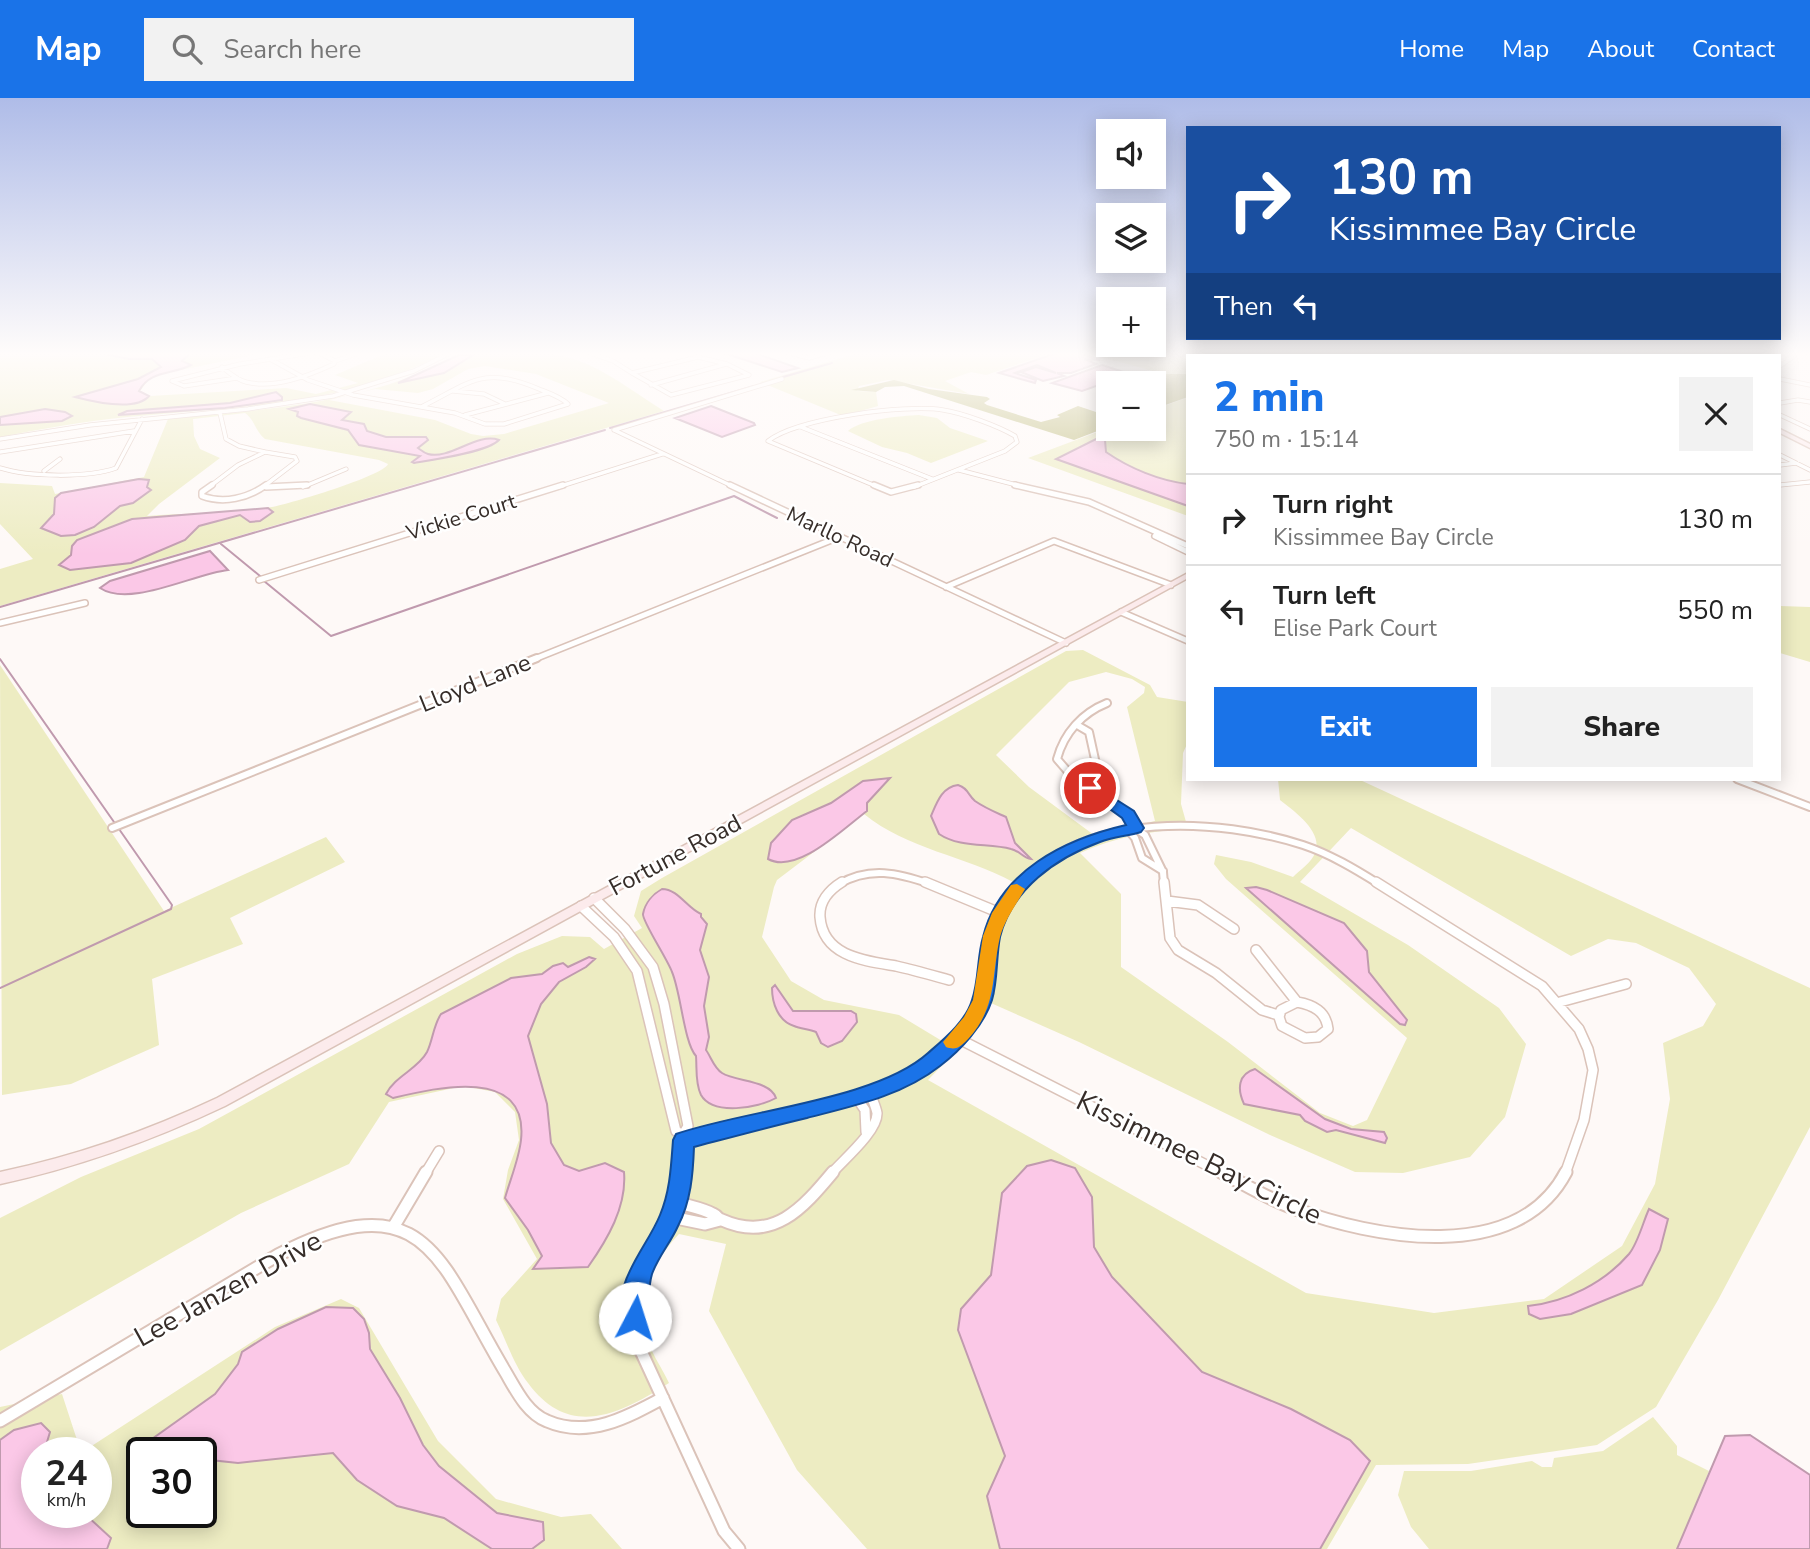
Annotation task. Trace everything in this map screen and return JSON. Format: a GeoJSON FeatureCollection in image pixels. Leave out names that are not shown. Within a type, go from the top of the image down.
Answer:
{"type":"FeatureCollection","features":[{"type":"Feature","properties":{"kind":"street"},"geometry":{"type":"LineString","coordinates":[[0,439],[137,420]]}},
{"type":"Feature","properties":{"kind":"street"},"geometry":{"type":"LineString","coordinates":[[0,468],[9,471],[90,475],[110,471],[116,468],[142,420]]}},
{"type":"Feature","properties":{"kind":"street"},"geometry":{"type":"LineString","coordinates":[[222,420],[226,439],[239,446],[297,458],[256,494],[213,500],[202,496],[202,492],[239,465],[265,452]]}},
{"type":"Feature","properties":{"kind":"street"},"geometry":{"type":"LineString","coordinates":[[477,420],[493,425],[512,420]]}},
{"type":"Feature","properties":{"kind":"street","name":"Marllo Road"},"geometry":{"type":"LineString","coordinates":[[648,420],[614,430],[1066,643]]}},
{"type":"Feature","properties":{"kind":"street"},"geometry":{"type":"LineString","coordinates":[[835,420],[801,427],[768,441],[886,491],[905,490],[965,467],[1009,449],[1017,440]]}},
{"type":"Feature","properties":{"kind":"street"},"geometry":{"type":"LineString","coordinates":[[975,420],[1002,429],[1017,440],[1028,440]]}},
{"type":"Feature","properties":{"kind":"street"},"geometry":{"type":"LineString","coordinates":[[1790,420],[1810,429]]}},
{"type":"Feature","properties":{"kind":"street"},"geometry":{"type":"LineString","coordinates":[[801,427],[933,479]]}},
{"type":"Feature","properties":{"kind":"street"},"geometry":{"type":"LineString","coordinates":[[0,452],[134,431]]}},
{"type":"Feature","properties":{"kind":"street"},"geometry":{"type":"LineString","coordinates":[[1781,432],[1810,446]]}},
{"type":"Feature","properties":{"kind":"street","name":"Vickie Court"},"geometry":{"type":"LineString","coordinates":[[259,580],[663,454]]}},
{"type":"Feature","properties":{"kind":"street"},"geometry":{"type":"LineString","coordinates":[[1781,456],[1810,470]]}},
{"type":"Feature","properties":{"kind":"street"},"geometry":{"type":"LineString","coordinates":[[44,472],[60,459]]}},
{"type":"Feature","properties":{"kind":"street"},"geometry":{"type":"LineString","coordinates":[[1781,465],[1796,463]]}},
{"type":"Feature","properties":{"kind":"street"},"geometry":{"type":"LineString","coordinates":[[965,467],[1008,484]]}},
{"type":"Feature","properties":{"kind":"street"},"geometry":{"type":"LineString","coordinates":[[265,487],[302,487],[346,469]]}},
{"type":"Feature","properties":{"kind":"street"},"geometry":{"type":"LineString","coordinates":[[958,469],[1008,484],[1074,497],[1186,545]]}},
{"type":"Feature","properties":{"kind":"street"},"geometry":{"type":"LineString","coordinates":[[1781,485],[1810,482]]}},
{"type":"Feature","properties":{"kind":"street"},"geometry":{"type":"LineString","coordinates":[[1141,525],[1186,551]]}},
{"type":"Feature","properties":{"kind":"street","name":"Lloyd Lane"},"geometry":{"type":"LineString","coordinates":[[112,828],[839,537]]}},
{"type":"Feature","properties":{"kind":"street"},"geometry":{"type":"LineString","coordinates":[[946,587],[1054,541],[1171,585]]}},
{"type":"Feature","properties":{"kind":"street"},"geometry":{"type":"LineString","coordinates":[[1173,546],[1181,543]]}},
{"type":"Feature","properties":{"kind":"street","name":"Fortune Road"},"geometry":{"type":"LineString","coordinates":[[0,1178],[37,1171],[161,1131],[221,1102],[1186,576]]}},
{"type":"Feature","properties":{"kind":"street"},"geometry":{"type":"LineString","coordinates":[[0,623],[85,603]]}},
{"type":"Feature","properties":{"kind":"street"},"geometry":{"type":"LineString","coordinates":[[1121,612],[1186,640]]}},
{"type":"Feature","properties":{"kind":"street"},"geometry":{"type":"LineString","coordinates":[[1107,703],[1096,706],[1077,725],[1059,748],[1057,759],[1070,774],[1128,815],[1142,858],[1163,872]]}},
{"type":"Feature","properties":{"kind":"street"},"geometry":{"type":"LineString","coordinates":[[1077,725],[1089,732],[1098,773],[1097,783],[1090,788]]}},
{"type":"Feature","properties":{"kind":"street"},"geometry":{"type":"LineString","coordinates":[[1742,781],[1810,807]]}},
{"type":"Feature","properties":{"kind":"street","name":"Kissimmee Bay Circle"},"geometry":{"type":"LineString","coordinates":[[683,1138],[870,1093],[901,1080],[933,1061],[972,1021],[982,1000],[988,955],[1000,913],[1032,872],[1051,859],[1099,836],[1132,829],[1187,825],[1220,826],[1261,833],[1306,846],[1349,865],[1524,973],[1560,1002],[1581,1032],[1593,1062],[1593,1086],[1564,1177],[1535,1208],[1497,1229],[1439,1238],[1373,1233],[1336,1224],[1289,1207],[957,1038]]}},
{"type":"Feature","properties":{"kind":"street"},"geometry":{"type":"LineString","coordinates":[[1132,829],[1145,835],[1163,872],[1170,938],[1178,950],[1216,973],[1262,1010],[1278,1015]]}},
{"type":"Feature","properties":{"kind":"street"},"geometry":{"type":"LineString","coordinates":[[949,980],[903,967],[856,960],[838,950],[826,937],[818,922],[824,896],[837,884],[860,875],[882,872],[905,876],[1000,913]]}},
{"type":"Feature","properties":{"kind":"street"},"geometry":{"type":"LineString","coordinates":[[594,898],[624,928],[653,967],[668,1025],[688,1126],[683,1138],[681,1183],[676,1202],[671,1217],[642,1268],[634,1298],[635,1338],[724,1531],[739,1549]]}},
{"type":"Feature","properties":{"kind":"street"},"geometry":{"type":"LineString","coordinates":[[1167,901],[1198,905],[1234,929]]}},
{"type":"Feature","properties":{"kind":"street"},"geometry":{"type":"LineString","coordinates":[[581,906],[612,934],[630,956],[637,971],[676,1131],[683,1138]]}},
{"type":"Feature","properties":{"kind":"street"},"geometry":{"type":"LineString","coordinates":[[612,934],[624,928]]}},
{"type":"Feature","properties":{"kind":"street"},"geometry":{"type":"LineString","coordinates":[[1256,950],[1297,1002]]}},
{"type":"Feature","properties":{"kind":"street"},"geometry":{"type":"LineString","coordinates":[[1560,1002],[1626,985]]}},
{"type":"Feature","properties":{"kind":"street"},"geometry":{"type":"LineString","coordinates":[[1297,1002],[1313,1006],[1325,1016],[1328,1029],[1324,1034],[1311,1039],[1295,1036],[1282,1026],[1278,1015],[1284,1005],[1297,1002]]}},
{"type":"Feature","properties":{"kind":"street"},"geometry":{"type":"LineString","coordinates":[[652,1029],[668,1025]]}},
{"type":"Feature","properties":{"kind":"street"},"geometry":{"type":"LineString","coordinates":[[671,1217],[705,1224],[720,1220],[753,1227],[781,1223],[811,1199],[837,1167],[858,1149],[866,1133],[875,1124],[877,1114],[870,1093]]}},
{"type":"Feature","properties":{"kind":"street"},"geometry":{"type":"LineString","coordinates":[[856,1097],[865,1110],[866,1133]]}},
{"type":"Feature","properties":{"kind":"street"},"geometry":{"type":"LineString","coordinates":[[394,1226],[439,1151]]}},
{"type":"Feature","properties":{"kind":"street"},"geometry":{"type":"LineString","coordinates":[[676,1202],[714,1214],[720,1220]]}},
{"type":"Feature","properties":{"kind":"street","name":"Lee Janzen Drive"},"geometry":{"type":"LineString","coordinates":[[0,1421],[271,1260],[320,1235],[362,1224],[394,1226],[421,1240],[449,1269],[506,1376],[527,1406],[547,1421],[582,1427],[613,1423],[663,1398]]}},
{"type":"Feature","properties":{"kind":"green space"},"geometry":{"type":"Polygon","coordinates":[[[0,420],[105,420],[48,428],[0,437],[0,420]]]}},
{"type":"Feature","properties":{"kind":"green space"},"geometry":{"type":"Polygon","coordinates":[[[168,420],[193,420],[194,436],[200,449],[220,458],[147,516],[272,507],[354,482],[388,464],[379,460],[265,439],[251,420],[433,420],[483,436],[504,434],[552,420],[634,420],[0,606],[0,569],[33,559],[0,524],[0,483],[52,486],[55,494],[144,477],[168,420]]]}},
{"type":"Feature","properties":{"kind":"green space"},"geometry":{"type":"Polygon","coordinates":[[[939,420],[950,428],[988,441],[931,463],[882,447],[848,431],[871,421],[939,420]]]}},
{"type":"Feature","properties":{"kind":"green space"},"geometry":{"type":"Polygon","coordinates":[[[1166,420],[1186,420],[1186,515],[1028,458],[1096,432],[1096,441],[1166,441],[1166,420]]]}},
{"type":"Feature","properties":{"kind":"green space"},"geometry":{"type":"Polygon","coordinates":[[[1781,606],[1810,607],[1810,662],[1781,653],[1781,606]]]}},
{"type":"Feature","properties":{"kind":"green space"},"geometry":{"type":"Polygon","coordinates":[[[1083,650],[1150,685],[1157,697],[1186,702],[1186,746],[1183,753],[1181,804],[1188,829],[1133,836],[1080,853],[1121,894],[1121,967],[1228,1042],[1320,1113],[1353,1126],[1367,1120],[1407,1038],[1226,879],[1214,864],[1216,855],[1251,862],[1293,877],[1311,860],[1317,845],[1315,837],[1306,823],[1280,800],[1278,781],[1362,781],[1810,988],[1810,1127],[1718,1300],[1656,1407],[1597,1445],[1468,1464],[1376,1465],[1327,1549],[867,1549],[797,1470],[709,1311],[726,1244],[679,1234],[655,1267],[644,1306],[646,1334],[669,1383],[614,1412],[578,1416],[561,1411],[544,1401],[523,1376],[496,1320],[501,1299],[537,1259],[503,1199],[508,1170],[519,1140],[515,1112],[495,1092],[463,1086],[389,1102],[349,1164],[241,1213],[0,1351],[0,1218],[81,1177],[199,1129],[517,954],[562,936],[590,937],[604,949],[642,928],[634,916],[641,891],[1066,651],[1083,650]],[[1106,672],[1069,682],[996,755],[1029,787],[1094,835],[1155,821],[1127,707],[1144,693],[1145,687],[1132,679],[1106,672]],[[864,814],[777,880],[762,937],[791,981],[824,1000],[899,1015],[957,1050],[928,1080],[1306,1293],[1434,1313],[1544,1299],[1622,1246],[1655,1184],[1670,1099],[1663,1043],[1703,1026],[1716,1004],[1689,968],[1636,943],[1608,939],[1571,956],[1351,828],[1300,882],[1408,945],[1499,1008],[1526,1044],[1505,1117],[1470,1157],[1403,1173],[1355,1172],[1270,1135],[1079,1042],[975,996],[988,924],[1013,882],[976,865],[917,844],[864,814]]]}},
{"type":"Feature","properties":{"kind":"green space"},"geometry":{"type":"Polygon","coordinates":[[[0,665],[164,911],[326,837],[345,862],[230,918],[243,944],[152,979],[159,1045],[71,1084],[2,1095],[0,665]]]}},
{"type":"Feature","properties":{"kind":"green space"},"geometry":{"type":"Polygon","coordinates":[[[341,1299],[359,1308],[438,1441],[496,1499],[561,1517],[591,1514],[622,1549],[0,1549],[0,1407],[62,1394],[76,1437],[21,1437],[21,1528],[112,1528],[112,1437],[105,1437],[275,1327],[341,1299]]]}},
{"type":"Feature","properties":{"kind":"green space"},"geometry":{"type":"Polygon","coordinates":[[[1653,1417],[1677,1446],[1677,1455],[1709,1471],[1677,1549],[1429,1549],[1411,1527],[1398,1495],[1404,1471],[1471,1471],[1532,1461],[1542,1467],[1552,1467],[1554,1458],[1603,1451],[1653,1417]]]}},
{"type":"Feature","properties":{"kind":"shaded area"},"geometry":{"type":"Polygon","coordinates":[[[0,420],[65,420],[62,421],[0,425],[0,420]]]}},
{"type":"Feature","properties":{"kind":"shaded area"},"geometry":{"type":"Polygon","coordinates":[[[308,420],[342,420],[364,424],[367,431],[386,437],[426,437],[428,440],[418,448],[436,455],[482,440],[499,440],[472,452],[414,463],[412,462],[420,456],[359,445],[348,430],[308,420]]]}},
{"type":"Feature","properties":{"kind":"shaded area"},"geometry":{"type":"Polygon","coordinates":[[[679,420],[746,420],[755,425],[722,437],[679,420]]]}},
{"type":"Feature","properties":{"kind":"shaded area"},"geometry":{"type":"Polygon","coordinates":[[[1010,420],[1041,422],[1096,420],[1096,432],[1074,440],[1010,420]]]}},
{"type":"Feature","properties":{"kind":"shaded area"},"geometry":{"type":"Polygon","coordinates":[[[1096,439],[1105,441],[1106,452],[1125,463],[1156,477],[1186,484],[1186,505],[1056,459],[1096,439]]]}},
{"type":"Feature","properties":{"kind":"shaded area"},"geometry":{"type":"Polygon","coordinates":[[[139,479],[149,480],[147,487],[151,490],[133,503],[120,506],[94,527],[75,535],[61,536],[41,528],[54,514],[55,498],[61,493],[139,479]]]}},
{"type":"Feature","properties":{"kind":"shaded area"},"geometry":{"type":"Polygon","coordinates":[[[268,508],[273,512],[260,521],[250,522],[240,515],[199,526],[185,540],[131,563],[70,570],[59,565],[71,555],[72,546],[77,540],[132,519],[268,508]]]}},
{"type":"Feature","properties":{"kind":"shaded area"},"geometry":{"type":"Polygon","coordinates":[[[210,551],[228,570],[144,592],[113,593],[100,588],[110,581],[210,551]]]}},
{"type":"Feature","properties":{"kind":"shaded area"},"geometry":{"type":"Polygon","coordinates":[[[890,778],[867,803],[867,811],[820,847],[792,861],[768,859],[771,843],[792,820],[831,803],[863,781],[890,778]]]}},
{"type":"Feature","properties":{"kind":"shaded area"},"geometry":{"type":"Polygon","coordinates":[[[958,785],[975,801],[1006,817],[1015,843],[1031,859],[1011,849],[965,843],[939,834],[931,816],[944,792],[958,785]]]}},
{"type":"Feature","properties":{"kind":"shaded area"},"geometry":{"type":"Polygon","coordinates":[[[1256,887],[1344,923],[1367,951],[1369,972],[1407,1020],[1405,1025],[1400,1024],[1246,888],[1256,887]]]}},
{"type":"Feature","properties":{"kind":"shaded area"},"geometry":{"type":"Polygon","coordinates":[[[662,889],[678,895],[701,914],[707,924],[700,950],[709,977],[704,1006],[709,1037],[706,1050],[719,1071],[767,1088],[776,1098],[748,1107],[725,1108],[707,1102],[701,1095],[697,1081],[696,1056],[688,1040],[675,981],[643,914],[650,899],[662,889]]]}},
{"type":"Feature","properties":{"kind":"shaded area"},"geometry":{"type":"Polygon","coordinates":[[[589,957],[595,959],[559,982],[541,1004],[528,1036],[547,1104],[551,1143],[564,1165],[579,1171],[605,1163],[624,1172],[622,1198],[609,1234],[588,1267],[533,1269],[542,1256],[528,1230],[505,1198],[521,1140],[520,1116],[510,1100],[495,1091],[476,1087],[454,1087],[393,1098],[386,1094],[395,1082],[423,1058],[441,1014],[511,978],[542,974],[563,963],[568,967],[589,957]]]}},
{"type":"Feature","properties":{"kind":"shaded area"},"geometry":{"type":"Polygon","coordinates":[[[775,985],[793,1011],[851,1011],[856,1014],[857,1022],[842,1041],[828,1047],[821,1043],[816,1032],[788,1024],[780,1016],[773,1000],[772,988],[775,985]]]}},
{"type":"Feature","properties":{"kind":"shaded area"},"geometry":{"type":"Polygon","coordinates":[[[1255,1069],[1325,1119],[1351,1129],[1384,1132],[1387,1138],[1385,1143],[1336,1130],[1327,1132],[1305,1121],[1300,1115],[1244,1104],[1240,1083],[1245,1074],[1255,1069]]]}},
{"type":"Feature","properties":{"kind":"shaded area"},"geometry":{"type":"Polygon","coordinates":[[[1051,1160],[1075,1168],[1092,1197],[1094,1247],[1112,1277],[1202,1372],[1291,1409],[1350,1440],[1370,1461],[1320,1549],[1000,1549],[987,1496],[1005,1456],[958,1330],[961,1309],[991,1275],[1002,1193],[1027,1166],[1051,1160]]]}},
{"type":"Feature","properties":{"kind":"shaded area"},"geometry":{"type":"Polygon","coordinates":[[[1649,1209],[1668,1219],[1660,1250],[1642,1285],[1571,1314],[1540,1319],[1529,1314],[1528,1306],[1570,1295],[1608,1274],[1629,1254],[1649,1209]]]}},
{"type":"Feature","properties":{"kind":"shaded area"},"geometry":{"type":"Polygon","coordinates":[[[326,1307],[353,1308],[364,1319],[369,1333],[370,1349],[400,1398],[423,1445],[439,1466],[497,1513],[543,1522],[544,1540],[532,1549],[492,1549],[444,1518],[397,1506],[357,1480],[333,1453],[238,1463],[217,1461],[217,1437],[155,1437],[215,1394],[238,1364],[242,1352],[278,1329],[326,1307]]]}},
{"type":"Feature","properties":{"kind":"shaded area"},"geometry":{"type":"Polygon","coordinates":[[[41,1423],[50,1432],[48,1437],[21,1437],[21,1528],[100,1528],[111,1538],[107,1549],[0,1549],[0,1440],[14,1430],[41,1423]]]}},
{"type":"Feature","properties":{"kind":"shaded area"},"geometry":{"type":"Polygon","coordinates":[[[1750,1435],[1810,1475],[1810,1549],[1677,1549],[1725,1436],[1750,1435]]]}},
{"type":"Feature","properties":{"kind":"waterway"},"geometry":{"type":"LineString","coordinates":[[610,428],[638,420]]}},
{"type":"Feature","properties":{"kind":"waterway"},"geometry":{"type":"LineString","coordinates":[[0,607],[605,430]]}},
{"type":"Feature","properties":{"kind":"waterway"},"geometry":{"type":"LineString","coordinates":[[264,581],[331,636],[734,496],[777,518]]}},
{"type":"Feature","properties":{"kind":"waterway"},"geometry":{"type":"LineString","coordinates":[[221,544],[260,576]]}},
{"type":"Feature","properties":{"kind":"waterway"},"geometry":{"type":"LineString","coordinates":[[0,659],[114,822]]}},
{"type":"Feature","properties":{"kind":"waterway"},"geometry":{"type":"LineString","coordinates":[[0,988],[171,909],[172,905],[119,829]]}},
{"type":"Feature","properties":{"kind":"slow traffic"},"geometry":{"type":"LineString","coordinates":[[953,1042],[972,1021],[982,1000],[992,936],[1000,913],[1017,889]]}},
{"type":"Feature","properties":{"kind":"route"},"geometry":{"type":"LineString","coordinates":[[635,1318],[634,1298],[642,1268],[669,1221],[681,1183],[684,1140],[866,1094],[901,1080],[933,1061],[972,1021],[982,1000],[992,936],[1000,913],[1018,887],[1032,872],[1074,846],[1099,836],[1136,828],[1128,815],[1090,788]]}}]}
